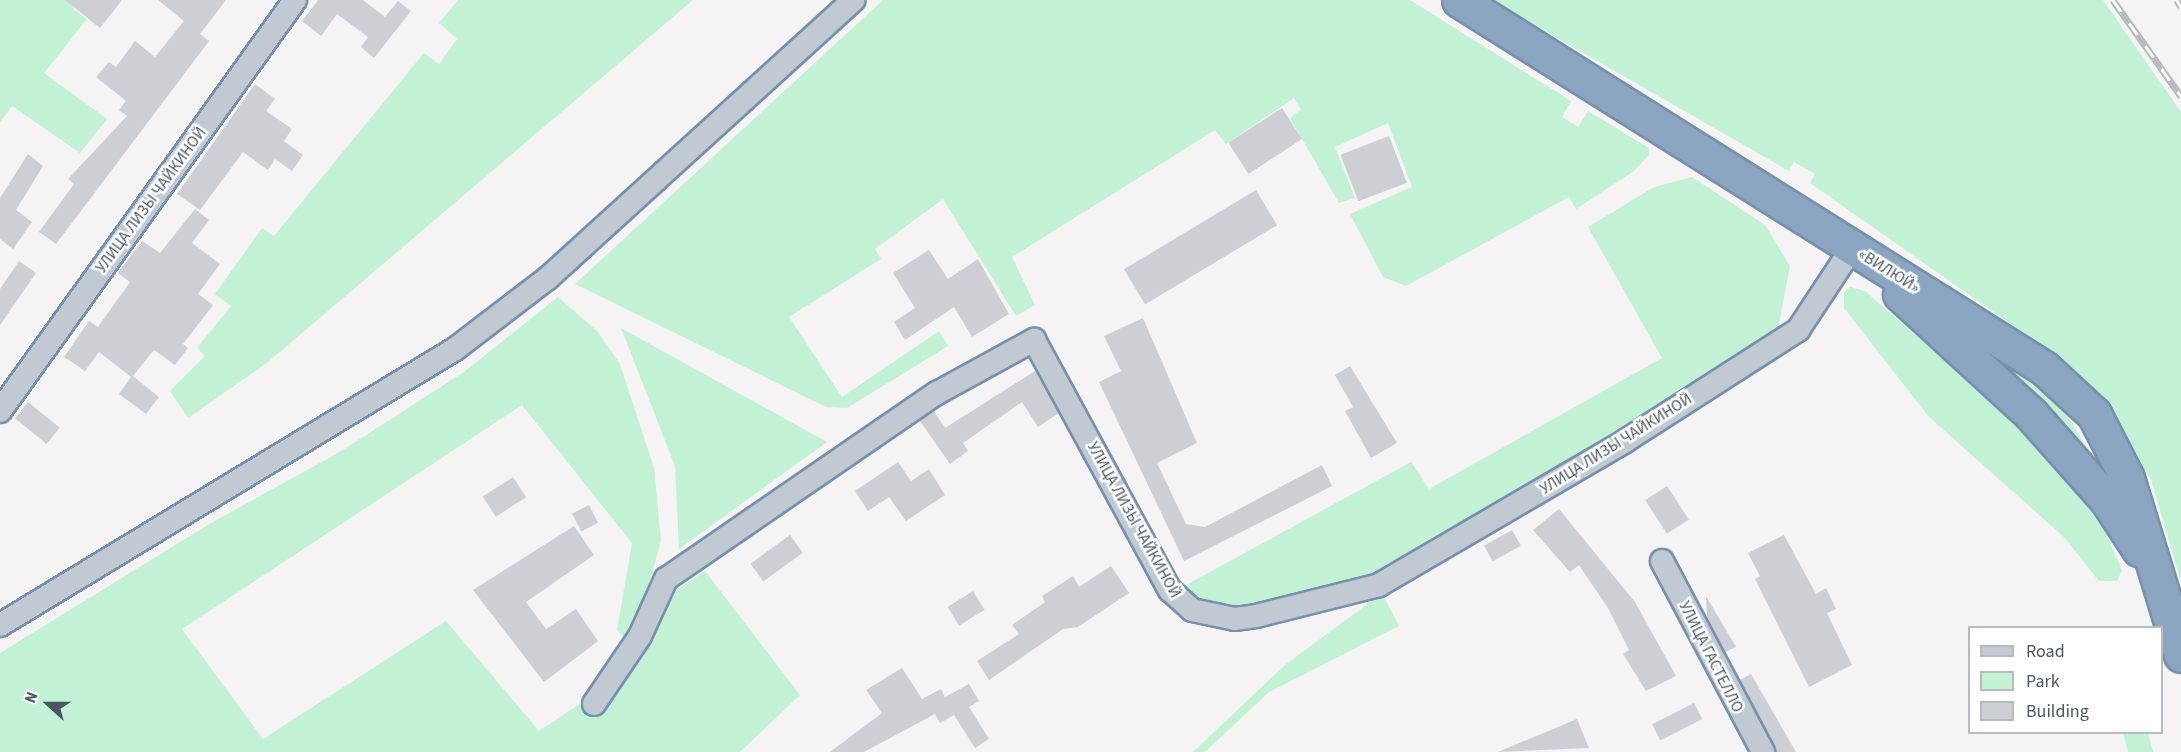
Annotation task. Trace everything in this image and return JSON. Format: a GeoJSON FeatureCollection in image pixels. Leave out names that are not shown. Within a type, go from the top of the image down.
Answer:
{"type":"FeatureCollection","features":[{"type":"Feature","properties":{"kind":"highway","name":"«ВИЛЮЙ»"},"geometry":{"type":"LineString","coordinates":[[1459,0],[2044,368],[2094,414],[2127,478],[2181,654]]}},
{"type":"Feature","properties":{"kind":"highway"},"geometry":{"type":"LineString","coordinates":[[1852,248],[2030,413],[2107,500],[2156,576]]}},
{"type":"Feature","properties":{"kind":"street","name":"УЛИЦА ЛИЗЫ ЧАЙКИНОЙ"},"geometry":{"type":"LineString","coordinates":[[4,406],[295,0]]}},
{"type":"Feature","properties":{"kind":"street"},"geometry":{"type":"LineString","coordinates":[[0,625],[455,349],[548,278],[854,0]]}},
{"type":"Feature","properties":{"kind":"street","name":"УЛИЦА ЛИЗЫ ЧАЙКИНОЙ"},"geometry":{"type":"LineString","coordinates":[[594,705],[640,636],[666,579],[937,393],[1034,340],[1170,590],[1192,610],[1234,619],[1379,585],[1625,441],[1798,330],[1852,248]]}},
{"type":"Feature","properties":{"kind":"street","name":"УЛИЦА ГАСТЕЛЛО"},"geometry":{"type":"LineString","coordinates":[[1662,561],[1763,752]]}},
{"type":"Feature","properties":{"kind":"green space"},"geometry":{"type":"Polygon","coordinates":[[[0,0],[80,0],[73,9],[87,19],[44,73],[107,119],[80,153],[12,106],[0,122],[0,0]]]}},
{"type":"Feature","properties":{"kind":"green space"},"geometry":{"type":"Polygon","coordinates":[[[458,0],[693,0],[268,362],[188,418],[170,391],[205,356],[197,348],[231,306],[215,294],[262,228],[274,236],[424,53],[439,64],[457,39],[439,23],[458,0]]]}},
{"type":"Feature","properties":{"kind":"green space"},"geometry":{"type":"Polygon","coordinates":[[[883,0],[1410,0],[1571,101],[1562,117],[1578,127],[1588,111],[1649,148],[1649,155],[1634,171],[1576,209],[1569,197],[1406,286],[1383,277],[1350,214],[1412,187],[1388,123],[1335,147],[1355,198],[1339,203],[1290,118],[1301,109],[1294,98],[1226,144],[1215,130],[1012,257],[1035,305],[1016,316],[943,199],[875,249],[881,259],[789,317],[842,397],[939,331],[948,346],[847,408],[826,407],[575,284],[883,0]]]}},
{"type":"Feature","properties":{"kind":"green space"},"geometry":{"type":"Polygon","coordinates":[[[1491,0],[2103,0],[2181,112],[2181,582],[2151,480],[2114,414],[2065,362],[1810,183],[1815,174],[1794,162],[1789,171],[1491,0]]]}},
{"type":"Feature","properties":{"kind":"green space"},"geometry":{"type":"Polygon","coordinates":[[[1692,177],[1765,225],[1790,266],[1779,324],[1753,352],[1618,436],[1367,579],[1227,613],[1177,590],[1411,462],[1429,489],[1662,358],[1588,227],[1654,187],[1692,177]]]}},
{"type":"Feature","properties":{"kind":"green space"},"geometry":{"type":"Polygon","coordinates":[[[1850,287],[1865,291],[2032,437],[2100,519],[2122,570],[2117,581],[2099,581],[2064,537],[1929,417],[1844,308],[1844,292],[1850,287]]]}},
{"type":"Feature","properties":{"kind":"green space"},"geometry":{"type":"Polygon","coordinates":[[[558,297],[598,332],[620,364],[654,468],[661,540],[645,600],[625,638],[617,630],[632,543],[522,405],[182,629],[263,739],[446,621],[539,731],[587,699],[596,710],[618,690],[651,638],[667,596],[705,571],[800,695],[740,752],[0,752],[0,653],[211,523],[338,453],[464,372],[558,297]]]}},
{"type":"Feature","properties":{"kind":"green space"},"geometry":{"type":"Polygon","coordinates":[[[621,328],[827,442],[679,549],[675,466],[621,328]]]}},
{"type":"Feature","properties":{"kind":"green space"},"geometry":{"type":"Polygon","coordinates":[[[1970,341],[2005,360],[2065,412],[2107,479],[1970,341]]]}},
{"type":"Feature","properties":{"kind":"green space"},"geometry":{"type":"Polygon","coordinates":[[[1382,593],[1399,626],[1269,692],[1205,752],[1193,752],[1285,665],[1382,593]]]}},
{"type":"Feature","properties":{"kind":"green space"},"geometry":{"type":"Polygon","coordinates":[[[2123,734],[2148,734],[2153,752],[2128,752],[2123,734]]]}},
{"type":"Feature","properties":{"kind":"building"},"geometry":{"type":"Polygon","coordinates":[[[65,0],[122,0],[100,28],[65,0]]]}},
{"type":"Feature","properties":{"kind":"building"},"geometry":{"type":"Polygon","coordinates":[[[158,0],[226,0],[200,34],[209,41],[56,244],[39,232],[74,184],[68,179],[127,116],[119,110],[126,101],[96,77],[109,62],[116,67],[135,41],[155,57],[184,21],[158,0]]]}},
{"type":"Feature","properties":{"kind":"building"},"geometry":{"type":"Polygon","coordinates":[[[318,0],[363,0],[385,17],[398,1],[411,11],[374,58],[361,47],[368,37],[337,14],[321,36],[302,21],[318,0]]]}},
{"type":"Feature","properties":{"kind":"building"},"geometry":{"type":"Polygon","coordinates":[[[255,84],[275,99],[266,111],[292,129],[284,141],[303,155],[292,171],[275,159],[268,170],[243,152],[200,210],[177,194],[255,84]]]}},
{"type":"Feature","properties":{"kind":"building"},"geometry":{"type":"Polygon","coordinates":[[[1282,108],[1302,139],[1248,174],[1228,143],[1282,108]]]}},
{"type":"Feature","properties":{"kind":"building"},"geometry":{"type":"Polygon","coordinates":[[[1389,136],[1407,183],[1358,201],[1340,155],[1389,136]]]}},
{"type":"Feature","properties":{"kind":"building"},"geometry":{"type":"Polygon","coordinates":[[[28,154],[43,166],[16,210],[32,222],[13,249],[0,239],[0,198],[28,154]]]}},
{"type":"Feature","properties":{"kind":"building"},"geometry":{"type":"Polygon","coordinates":[[[1256,190],[1277,225],[1145,304],[1124,269],[1256,190]]]}},
{"type":"Feature","properties":{"kind":"building"},"geometry":{"type":"Polygon","coordinates":[[[195,209],[209,220],[192,243],[220,264],[198,294],[213,305],[183,344],[188,348],[175,365],[154,350],[133,376],[159,397],[146,414],[119,394],[131,377],[99,352],[85,371],[64,357],[89,321],[98,327],[130,282],[118,273],[142,241],[160,253],[195,209]]]}},
{"type":"Feature","properties":{"kind":"building"},"geometry":{"type":"Polygon","coordinates":[[[929,250],[948,279],[978,259],[1009,314],[972,337],[954,307],[905,340],[894,322],[915,308],[893,273],[929,250]]]}},
{"type":"Feature","properties":{"kind":"building"},"geometry":{"type":"Polygon","coordinates":[[[19,261],[36,273],[0,325],[0,289],[19,261]]]}},
{"type":"Feature","properties":{"kind":"building"},"geometry":{"type":"Polygon","coordinates":[[[1143,318],[1197,443],[1157,463],[1186,524],[1205,527],[1322,465],[1332,486],[1184,561],[1099,382],[1121,371],[1104,336],[1143,318]]]}},
{"type":"Feature","properties":{"kind":"building"},"geometry":{"type":"Polygon","coordinates":[[[1350,366],[1397,443],[1371,458],[1345,411],[1353,407],[1335,375],[1350,366]]]}},
{"type":"Feature","properties":{"kind":"building"},"geometry":{"type":"Polygon","coordinates":[[[1035,371],[1059,413],[1038,427],[1022,402],[963,443],[968,451],[950,464],[920,421],[934,411],[945,428],[1035,371]]]}},
{"type":"Feature","properties":{"kind":"building"},"geometry":{"type":"Polygon","coordinates":[[[28,402],[60,428],[47,444],[15,418],[28,402]]]}},
{"type":"Feature","properties":{"kind":"building"},"geometry":{"type":"Polygon","coordinates":[[[898,462],[911,481],[929,469],[945,495],[906,521],[889,497],[868,511],[855,491],[898,462]]]}},
{"type":"Feature","properties":{"kind":"building"},"geometry":{"type":"Polygon","coordinates":[[[513,477],[526,497],[496,517],[483,497],[513,477]]]}},
{"type":"Feature","properties":{"kind":"building"},"geometry":{"type":"Polygon","coordinates":[[[1667,486],[1689,520],[1667,534],[1645,500],[1667,486]]]}},
{"type":"Feature","properties":{"kind":"building"},"geometry":{"type":"Polygon","coordinates":[[[589,505],[598,523],[581,531],[572,514],[589,505]]]}},
{"type":"Feature","properties":{"kind":"building"},"geometry":{"type":"Polygon","coordinates":[[[1559,509],[1635,602],[1676,676],[1646,691],[1623,654],[1629,650],[1608,608],[1579,565],[1570,572],[1533,530],[1559,509]]]}},
{"type":"Feature","properties":{"kind":"building"},"geometry":{"type":"Polygon","coordinates":[[[574,526],[594,555],[526,602],[546,629],[576,609],[598,641],[544,682],[473,590],[574,526]]]}},
{"type":"Feature","properties":{"kind":"building"},"geometry":{"type":"Polygon","coordinates":[[[1512,530],[1521,546],[1493,561],[1484,546],[1512,530]]]}},
{"type":"Feature","properties":{"kind":"building"},"geometry":{"type":"Polygon","coordinates":[[[790,535],[803,553],[763,582],[750,564],[790,535]]]}},
{"type":"Feature","properties":{"kind":"building"},"geometry":{"type":"Polygon","coordinates":[[[1784,535],[1816,594],[1826,588],[1836,609],[1827,613],[1852,665],[1809,687],[1755,579],[1760,576],[1748,553],[1784,535]]]}},
{"type":"Feature","properties":{"kind":"building"},"geometry":{"type":"Polygon","coordinates":[[[1111,566],[1129,593],[1078,627],[1063,629],[989,680],[977,661],[1019,634],[1012,625],[1045,602],[1042,596],[1073,576],[1079,587],[1111,566]]]}},
{"type":"Feature","properties":{"kind":"building"},"geometry":{"type":"Polygon","coordinates":[[[973,591],[985,610],[959,626],[948,607],[973,591]]]}},
{"type":"Feature","properties":{"kind":"building"},"geometry":{"type":"Polygon","coordinates":[[[1706,596],[1736,647],[1725,652],[1707,617],[1706,596]]]}},
{"type":"Feature","properties":{"kind":"building"},"geometry":{"type":"Polygon","coordinates":[[[902,668],[922,699],[941,689],[945,697],[969,684],[979,701],[969,707],[989,739],[975,748],[954,715],[940,723],[935,714],[864,752],[830,752],[882,713],[866,690],[902,668]]]}},
{"type":"Feature","properties":{"kind":"building"},"geometry":{"type":"Polygon","coordinates":[[[1751,674],[1796,752],[1776,752],[1740,680],[1751,674]]]}},
{"type":"Feature","properties":{"kind":"building"},"geometry":{"type":"Polygon","coordinates":[[[1694,703],[1702,719],[1660,740],[1652,724],[1694,703]]]}},
{"type":"Feature","properties":{"kind":"building"},"geometry":{"type":"Polygon","coordinates":[[[1577,719],[1589,748],[1498,752],[1577,719]]]}},
{"type":"Feature","properties":{"kind":"railway"},"geometry":{"type":"LineString","coordinates":[[2113,0],[2181,96]]}},
{"type":"Feature","properties":{"kind":"railway"},"geometry":{"type":"LineString","coordinates":[[2177,0],[2181,7]]}}]}
